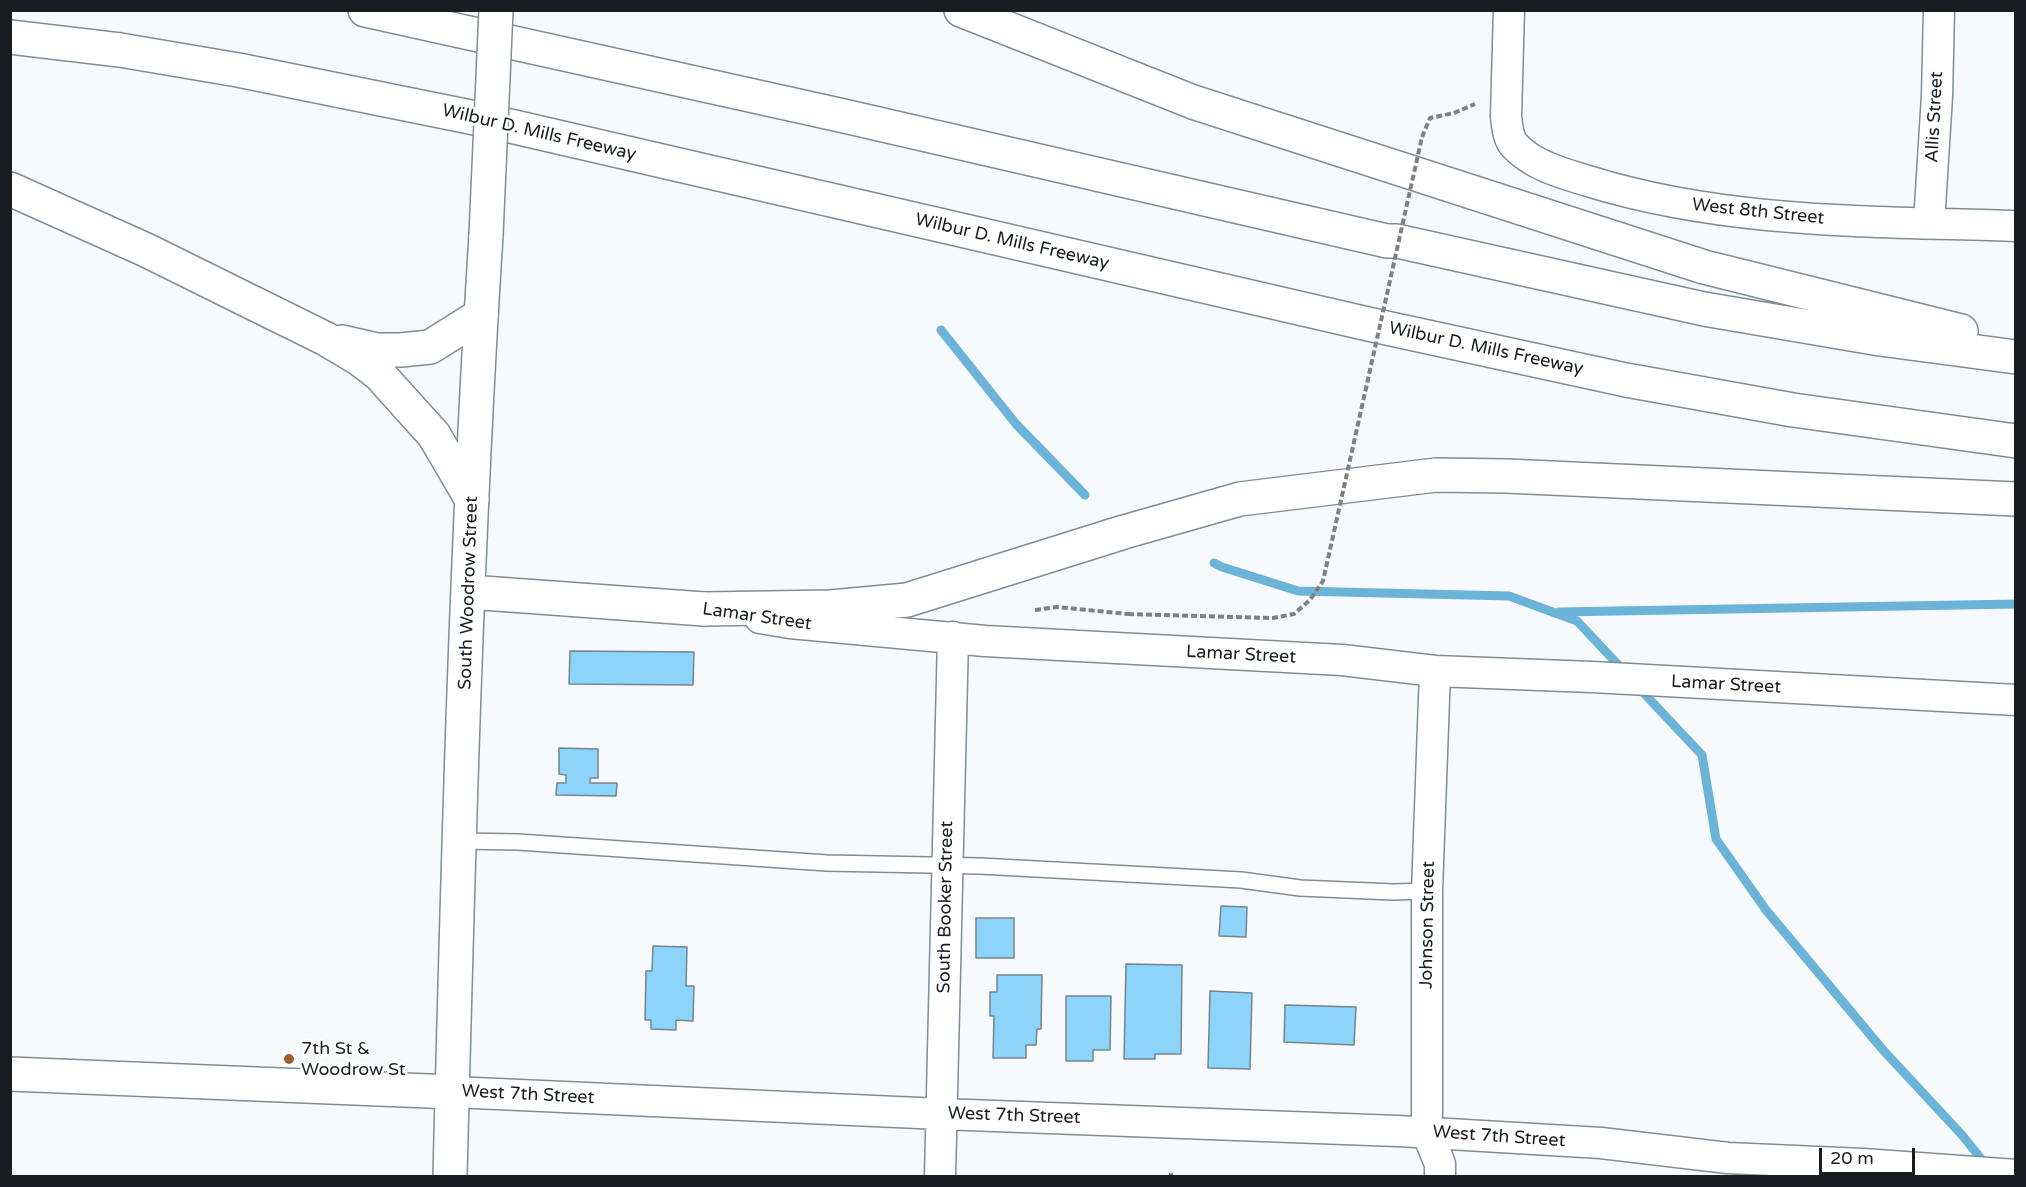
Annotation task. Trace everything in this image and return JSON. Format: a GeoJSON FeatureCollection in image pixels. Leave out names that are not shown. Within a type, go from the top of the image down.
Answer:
{"type":"FeatureCollection","features":[{"type":"Feature","properties":{"kind":"main road"},"geometry":{"type":"LineString","coordinates":[[365,10],[844,116],[1376,238],[1704,309],[1881,339],[2016,357]]}},
{"type":"Feature","properties":{"kind":"main road","name":"South Woodrow Street"},"geometry":{"type":"LineString","coordinates":[[450,1176],[459,841],[472,500],[496,10]]}},
{"type":"Feature","properties":{"kind":"main road"},"geometry":{"type":"LineString","coordinates":[[961,10],[1193,102],[1704,267],[1962,331],[2016,342]]}},
{"type":"Feature","properties":{"kind":"main road","name":"Wilbur D. Mills Freeway"},"geometry":{"type":"LineString","coordinates":[[10,37],[120,50],[238,70],[480,118],[1321,313],[1626,380],[1793,410],[2016,441]]}},
{"type":"Feature","properties":{"kind":"main road"},"geometry":{"type":"LineString","coordinates":[[10,189],[146,250],[326,339],[358,358],[379,374],[434,435],[472,500]]}},
{"type":"Feature","properties":{"kind":"main road"},"geometry":{"type":"LineString","coordinates":[[326,339],[377,350],[430,347],[481,315]]}},
{"type":"Feature","properties":{"kind":"main road"},"geometry":{"type":"LineString","coordinates":[[704,609],[831,607],[907,600],[1124,532],[1240,499],[1436,475],[1506,476],[2016,499]]}},
{"type":"Feature","properties":{"kind":"main road","name":"Lamar Street"},"geometry":{"type":"LineString","coordinates":[[469,592],[704,609]]}},
{"type":"Feature","properties":{"kind":"main road","name":"West 7th Street"},"geometry":{"type":"LineString","coordinates":[[10,1074],[453,1092]]}},
{"type":"Feature","properties":{"kind":"street"},"geometry":{"type":"LineString","coordinates":[[1507,91],[1509,10]]}},
{"type":"Feature","properties":{"kind":"street","name":"Allis Street"},"geometry":{"type":"LineString","coordinates":[[1929,223],[1937,96],[1939,10]]}},
{"type":"Feature","properties":{"kind":"street","name":"West 8th Street"},"geometry":{"type":"LineString","coordinates":[[1507,91],[1507,128],[1513,145],[1549,168],[1618,190],[1703,208],[1788,218],[2016,226]]}},
{"type":"Feature","properties":{"kind":"street","name":"Lamar Street"},"geometry":{"type":"LineString","coordinates":[[704,609],[790,623],[953,637],[1342,660],[1435,671],[1592,677],[2016,700]]}},
{"type":"Feature","properties":{"kind":"street","name":"South Booker Street"},"geometry":{"type":"LineString","coordinates":[[940,1176],[953,637]]}},
{"type":"Feature","properties":{"kind":"street","name":"Johnson Street"},"geometry":{"type":"LineString","coordinates":[[1435,671],[1427,891],[1427,1132],[1440,1164],[1440,1176]]}},
{"type":"Feature","properties":{"kind":"street","name":"West 7th Street"},"geometry":{"type":"LineString","coordinates":[[453,1092],[941,1114],[1427,1132],[1601,1143],[1728,1158],[2016,1175]]}},
{"type":"Feature","properties":{"kind":"lane"},"geometry":{"type":"LineString","coordinates":[[459,841],[518,842],[827,863],[947,865],[1241,880],[1300,888],[1393,892],[1427,891]]}},
{"type":"Feature","properties":{"kind":"path"},"geometry":{"type":"LineString","coordinates":[[1128,614],[1273,618],[1294,614],[1311,600],[1323,581],[1422,137],[1430,118],[1454,113],[1507,91]]}},
{"type":"Feature","properties":{"kind":"building"},"geometry":{"type":"Polygon","coordinates":[[[570,651],[694,652],[693,685],[569,684],[570,651]]]}},
{"type":"Feature","properties":{"kind":"building"},"geometry":{"type":"Polygon","coordinates":[[[559,748],[598,749],[598,778],[590,778],[590,783],[617,783],[616,796],[556,795],[557,783],[566,783],[566,775],[559,774],[559,748]]]}},
{"type":"Feature","properties":{"kind":"building"},"geometry":{"type":"Polygon","coordinates":[[[1221,906],[1247,907],[1246,937],[1219,936],[1221,906]]]}},
{"type":"Feature","properties":{"kind":"building"},"geometry":{"type":"Polygon","coordinates":[[[976,918],[1014,918],[1014,958],[976,958],[976,918]]]}},
{"type":"Feature","properties":{"kind":"building"},"geometry":{"type":"Polygon","coordinates":[[[653,946],[687,947],[686,986],[694,986],[693,1021],[676,1020],[676,1030],[651,1029],[651,1020],[645,1020],[646,971],[652,971],[653,946]]]}},
{"type":"Feature","properties":{"kind":"building"},"geometry":{"type":"Polygon","coordinates":[[[1126,964],[1182,965],[1181,1054],[1155,1054],[1155,1059],[1124,1059],[1126,964]]]}},
{"type":"Feature","properties":{"kind":"building"},"geometry":{"type":"Polygon","coordinates":[[[997,975],[1042,975],[1041,1029],[1037,1029],[1036,1045],[1026,1045],[1026,1058],[993,1058],[994,1016],[990,1016],[990,992],[997,992],[997,975]]]}},
{"type":"Feature","properties":{"kind":"building"},"geometry":{"type":"Polygon","coordinates":[[[1210,991],[1252,993],[1250,1069],[1208,1068],[1210,991]]]}},
{"type":"Feature","properties":{"kind":"building"},"geometry":{"type":"Polygon","coordinates":[[[1066,996],[1111,996],[1110,1050],[1093,1050],[1093,1061],[1066,1061],[1066,996]]]}},
{"type":"Feature","properties":{"kind":"building"},"geometry":{"type":"Polygon","coordinates":[[[1285,1005],[1356,1007],[1354,1045],[1284,1042],[1285,1005]]]}},
{"type":"Feature","properties":{"kind":"waterway"},"geometry":{"type":"LineString","coordinates":[[941,330],[1016,424],[1085,495]]}},
{"type":"Feature","properties":{"kind":"waterway"},"geometry":{"type":"LineString","coordinates":[[1214,563],[1298,591],[1509,596],[1577,621],[1624,671]]}},
{"type":"Feature","properties":{"kind":"waterway"},"geometry":{"type":"LineString","coordinates":[[1559,612],[2016,604]]}},
{"type":"Feature","properties":{"kind":"waterway"},"geometry":{"type":"LineString","coordinates":[[1637,686],[1702,755],[1716,839],[1766,910],[1883,1050],[1962,1135],[1986,1165]]}},
{"type":"Feature","properties":{"kind":"place","name":"7th St & Woodrow St"},"geometry":{"type":"Point","coordinates":[289,1059]}}]}
